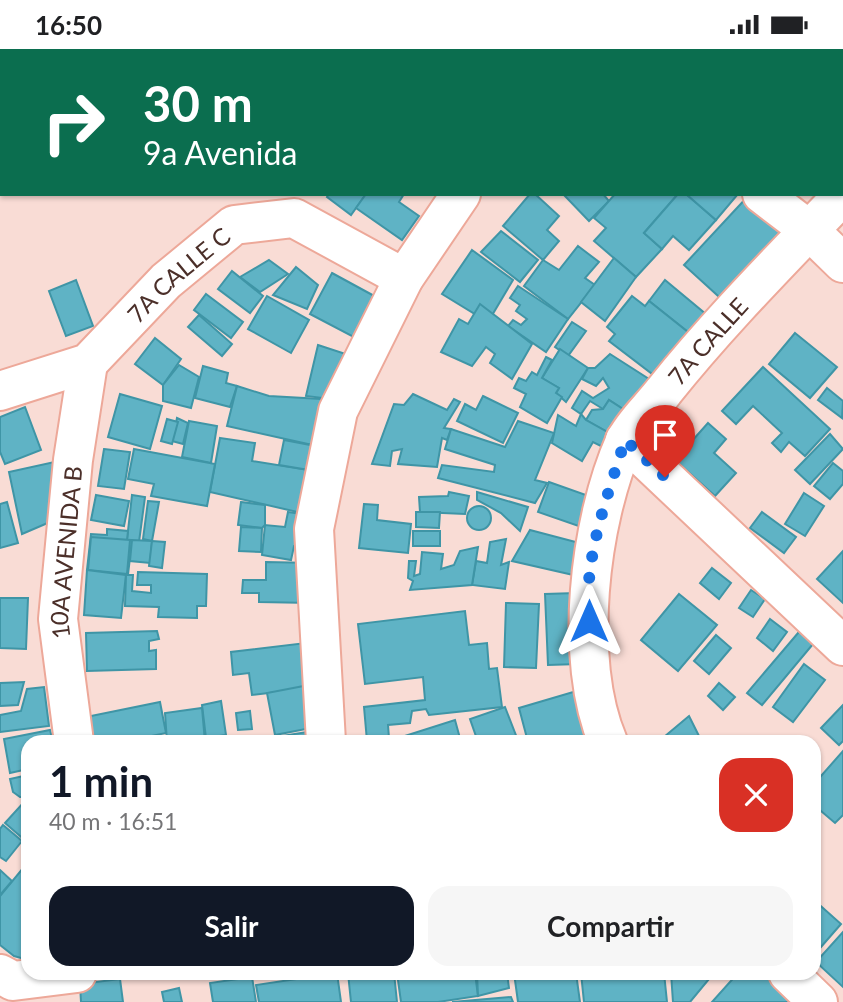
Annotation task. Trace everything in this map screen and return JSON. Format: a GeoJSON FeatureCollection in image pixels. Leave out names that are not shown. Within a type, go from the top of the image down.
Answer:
{"type":"FeatureCollection","features":[{"type":"Feature","properties":{"kind":"street"},"geometry":{"type":"LineString","coordinates":[[327,735],[314,529],[338,411],[404,278],[460,196]]}},
{"type":"Feature","properties":{"kind":"street"},"geometry":{"type":"LineString","coordinates":[[765,196],[809,230],[843,263]]}},
{"type":"Feature","properties":{"kind":"street","name":"7A CALLE"},"geometry":{"type":"LineString","coordinates":[[603,729],[587,598],[598,526],[625,440],[700,346],[842,196]]}},
{"type":"Feature","properties":{"kind":"street","name":"7A CALLE C"},"geometry":{"type":"LineString","coordinates":[[0,391],[88,363],[166,281],[234,225],[294,218],[404,278]]}},
{"type":"Feature","properties":{"kind":"street","name":"10A AVENIDA B"},"geometry":{"type":"LineString","coordinates":[[73,735],[58,619],[73,460],[88,363]]}},
{"type":"Feature","properties":{"kind":"street"},"geometry":{"type":"LineString","coordinates":[[625,440],[843,646]]}},
{"type":"Feature","properties":{"kind":"street"},"geometry":{"type":"LineString","coordinates":[[795,980],[818,1002]]}},
{"type":"Feature","properties":{"kind":"building"},"geometry":{"type":"Polygon","coordinates":[[[328,196],[365,196],[351,215],[328,196]]]}},
{"type":"Feature","properties":{"kind":"building"},"geometry":{"type":"Polygon","coordinates":[[[365,196],[403,196],[399,202],[419,216],[402,240],[356,208],[365,196]]]}},
{"type":"Feature","properties":{"kind":"building"},"geometry":{"type":"Polygon","coordinates":[[[528,196],[537,196],[559,216],[547,230],[559,241],[543,260],[503,226],[528,196]]]}},
{"type":"Feature","properties":{"kind":"building"},"geometry":{"type":"Polygon","coordinates":[[[565,196],[605,196],[609,201],[589,221],[565,196]]]}},
{"type":"Feature","properties":{"kind":"building"},"geometry":{"type":"Polygon","coordinates":[[[613,196],[676,196],[644,233],[662,249],[636,277],[594,241],[606,228],[594,218],[613,196]]]}},
{"type":"Feature","properties":{"kind":"building"},"geometry":{"type":"Polygon","coordinates":[[[676,196],[688,196],[716,220],[689,250],[673,236],[662,249],[644,233],[676,196]]]}},
{"type":"Feature","properties":{"kind":"building"},"geometry":{"type":"Polygon","coordinates":[[[688,196],[736,196],[716,220],[688,196]]]}},
{"type":"Feature","properties":{"kind":"building"},"geometry":{"type":"Polygon","coordinates":[[[748,196],[752,196],[794,233],[728,305],[684,265],[748,196]]]}},
{"type":"Feature","properties":{"kind":"building"},"geometry":{"type":"Polygon","coordinates":[[[501,231],[538,260],[520,282],[481,252],[501,231]]]}},
{"type":"Feature","properties":{"kind":"building"},"geometry":{"type":"Polygon","coordinates":[[[578,246],[599,262],[585,278],[595,285],[568,319],[524,286],[543,260],[559,270],[578,246]]]}},
{"type":"Feature","properties":{"kind":"building"},"geometry":{"type":"Polygon","coordinates":[[[472,250],[513,280],[488,322],[442,294],[472,250]]]}},
{"type":"Feature","properties":{"kind":"building"},"geometry":{"type":"Polygon","coordinates":[[[614,258],[636,277],[605,321],[581,302],[614,258]]]}},
{"type":"Feature","properties":{"kind":"building"},"geometry":{"type":"Polygon","coordinates":[[[269,260],[288,274],[260,292],[240,277],[269,260]]]}},
{"type":"Feature","properties":{"kind":"building"},"geometry":{"type":"Polygon","coordinates":[[[296,267],[318,285],[307,309],[273,295],[296,267]]]}},
{"type":"Feature","properties":{"kind":"building"},"geometry":{"type":"Polygon","coordinates":[[[232,271],[263,296],[250,313],[218,289],[232,271]]]}},
{"type":"Feature","properties":{"kind":"building"},"geometry":{"type":"Polygon","coordinates":[[[332,273],[389,304],[367,344],[310,314],[332,273]]]}},
{"type":"Feature","properties":{"kind":"building"},"geometry":{"type":"Polygon","coordinates":[[[76,280],[93,326],[66,336],[49,291],[76,280]]]}},
{"type":"Feature","properties":{"kind":"building"},"geometry":{"type":"Polygon","coordinates":[[[665,280],[713,320],[698,340],[649,301],[665,280]]]}},
{"type":"Feature","properties":{"kind":"building"},"geometry":{"type":"Polygon","coordinates":[[[518,286],[568,319],[546,352],[508,326],[513,320],[521,325],[527,319],[516,311],[520,305],[510,298],[518,286]]]}},
{"type":"Feature","properties":{"kind":"building"},"geometry":{"type":"Polygon","coordinates":[[[206,294],[243,322],[231,338],[194,310],[206,294]]]}},
{"type":"Feature","properties":{"kind":"building"},"geometry":{"type":"Polygon","coordinates":[[[267,296],[309,320],[291,353],[248,329],[267,296]]]}},
{"type":"Feature","properties":{"kind":"building"},"geometry":{"type":"Polygon","coordinates":[[[632,296],[645,306],[649,301],[698,340],[664,383],[609,341],[615,334],[607,327],[632,296]]]}},
{"type":"Feature","properties":{"kind":"building"},"geometry":{"type":"Polygon","coordinates":[[[480,304],[532,344],[512,379],[490,363],[495,354],[486,347],[472,366],[441,352],[459,319],[468,324],[480,304]]]}},
{"type":"Feature","properties":{"kind":"building"},"geometry":{"type":"Polygon","coordinates":[[[199,315],[232,344],[222,356],[188,327],[199,315]]]}},
{"type":"Feature","properties":{"kind":"building"},"geometry":{"type":"Polygon","coordinates":[[[572,322],[586,331],[568,356],[555,347],[572,322]]]}},
{"type":"Feature","properties":{"kind":"building"},"geometry":{"type":"Polygon","coordinates":[[[795,333],[837,367],[810,398],[769,364],[795,333]]]}},
{"type":"Feature","properties":{"kind":"building"},"geometry":{"type":"Polygon","coordinates":[[[155,338],[181,359],[163,385],[135,364],[155,338]]]}},
{"type":"Feature","properties":{"kind":"building"},"geometry":{"type":"Polygon","coordinates":[[[318,345],[361,359],[339,400],[306,396],[318,345]]]}},
{"type":"Feature","properties":{"kind":"building"},"geometry":{"type":"Polygon","coordinates":[[[560,349],[588,368],[566,402],[556,393],[559,388],[542,378],[560,349]]]}},
{"type":"Feature","properties":{"kind":"building"},"geometry":{"type":"Polygon","coordinates":[[[610,354],[663,388],[626,411],[609,400],[603,409],[590,401],[581,414],[572,408],[582,391],[593,398],[609,388],[603,378],[596,386],[582,379],[588,368],[595,368],[610,354]]]}},
{"type":"Feature","properties":{"kind":"building"},"geometry":{"type":"Polygon","coordinates":[[[546,357],[552,360],[542,378],[559,388],[556,393],[562,397],[547,423],[520,407],[526,394],[514,388],[519,378],[526,381],[532,372],[537,375],[546,357]]]}},
{"type":"Feature","properties":{"kind":"building"},"geometry":{"type":"Polygon","coordinates":[[[179,365],[199,377],[191,408],[163,401],[163,385],[179,365]]]}},
{"type":"Feature","properties":{"kind":"building"},"geometry":{"type":"Polygon","coordinates":[[[203,366],[228,373],[226,383],[237,386],[230,407],[195,398],[203,366]]]}},
{"type":"Feature","properties":{"kind":"building"},"geometry":{"type":"Polygon","coordinates":[[[763,367],[830,429],[805,456],[789,442],[781,452],[772,443],[782,433],[753,406],[736,424],[722,411],[763,367]]]}},
{"type":"Feature","properties":{"kind":"building"},"geometry":{"type":"Polygon","coordinates":[[[237,386],[269,396],[339,400],[326,448],[227,426],[237,386]]]}},
{"type":"Feature","properties":{"kind":"building"},"geometry":{"type":"Polygon","coordinates":[[[827,388],[843,401],[842,418],[818,400],[827,388]]]}},
{"type":"Feature","properties":{"kind":"building"},"geometry":{"type":"Polygon","coordinates":[[[120,394],[162,406],[150,449],[108,437],[120,394]]]}},
{"type":"Feature","properties":{"kind":"building"},"geometry":{"type":"Polygon","coordinates":[[[413,394],[447,410],[454,399],[460,402],[444,428],[451,429],[447,440],[442,438],[437,467],[398,464],[402,449],[392,451],[390,466],[372,464],[394,404],[404,405],[413,394]]]}},
{"type":"Feature","properties":{"kind":"building"},"geometry":{"type":"Polygon","coordinates":[[[483,396],[518,413],[503,443],[457,421],[465,404],[476,410],[483,396]]]}},
{"type":"Feature","properties":{"kind":"building"},"geometry":{"type":"Polygon","coordinates":[[[609,400],[626,411],[620,439],[586,420],[592,410],[603,409],[609,400]]]}},
{"type":"Feature","properties":{"kind":"building"},"geometry":{"type":"Polygon","coordinates":[[[25,407],[41,450],[5,464],[0,452],[0,417],[25,407]]]}},
{"type":"Feature","properties":{"kind":"building"},"geometry":{"type":"Polygon","coordinates":[[[581,414],[586,420],[620,439],[617,454],[593,442],[582,461],[552,443],[558,415],[576,426],[581,414]]]}},
{"type":"Feature","properties":{"kind":"building"},"geometry":{"type":"Polygon","coordinates":[[[177,418],[188,423],[183,444],[172,441],[177,418]]]}},
{"type":"Feature","properties":{"kind":"building"},"geometry":{"type":"Polygon","coordinates":[[[167,419],[178,422],[172,444],[161,441],[167,419]]]}},
{"type":"Feature","properties":{"kind":"building"},"geometry":{"type":"Polygon","coordinates":[[[189,421],[217,426],[211,463],[182,457],[189,421]]]}},
{"type":"Feature","properties":{"kind":"building"},"geometry":{"type":"Polygon","coordinates":[[[518,421],[554,433],[535,480],[547,483],[535,503],[438,478],[442,465],[494,472],[495,465],[445,449],[451,429],[505,447],[518,421]]]}},
{"type":"Feature","properties":{"kind":"building"},"geometry":{"type":"Polygon","coordinates":[[[708,423],[726,439],[714,453],[736,473],[715,496],[675,460],[708,423]]]}},
{"type":"Feature","properties":{"kind":"building"},"geometry":{"type":"Polygon","coordinates":[[[830,434],[843,449],[810,484],[795,470],[830,434]]]}},
{"type":"Feature","properties":{"kind":"building"},"geometry":{"type":"Polygon","coordinates":[[[220,438],[255,443],[252,461],[321,472],[315,516],[210,492],[220,438]]]}},
{"type":"Feature","properties":{"kind":"building"},"geometry":{"type":"Polygon","coordinates":[[[284,440],[326,448],[321,472],[279,465],[284,440]]]}},
{"type":"Feature","properties":{"kind":"building"},"geometry":{"type":"Polygon","coordinates":[[[104,449],[130,452],[124,489],[98,486],[104,449]]]}},
{"type":"Feature","properties":{"kind":"building"},"geometry":{"type":"Polygon","coordinates":[[[134,449],[215,464],[207,506],[151,496],[154,484],[128,479],[134,449]]]}},
{"type":"Feature","properties":{"kind":"building"},"geometry":{"type":"Polygon","coordinates":[[[59,461],[50,522],[22,534],[9,472],[59,461]]]}},
{"type":"Feature","properties":{"kind":"building"},"geometry":{"type":"Polygon","coordinates":[[[833,463],[843,471],[843,484],[830,499],[814,486],[833,463]]]}},
{"type":"Feature","properties":{"kind":"building"},"geometry":{"type":"Polygon","coordinates":[[[549,482],[603,501],[593,531],[538,512],[549,482]]]}},
{"type":"Feature","properties":{"kind":"building"},"geometry":{"type":"Polygon","coordinates":[[[449,492],[469,496],[465,514],[420,512],[419,497],[448,496],[449,492]]]}},
{"type":"Feature","properties":{"kind":"building"},"geometry":{"type":"Polygon","coordinates":[[[477,492],[528,507],[520,531],[501,513],[477,500],[477,492]]]}},
{"type":"Feature","properties":{"kind":"building"},"geometry":{"type":"Polygon","coordinates":[[[804,493],[824,506],[805,536],[785,524],[804,493]]]}},
{"type":"Feature","properties":{"kind":"building"},"geometry":{"type":"Polygon","coordinates":[[[96,495],[129,501],[124,526],[91,520],[96,495]]]}},
{"type":"Feature","properties":{"kind":"building"},"geometry":{"type":"Polygon","coordinates":[[[132,495],[145,497],[139,542],[127,540],[132,495]]]}},
{"type":"Feature","properties":{"kind":"building"},"geometry":{"type":"Polygon","coordinates":[[[148,501],[159,502],[152,541],[143,539],[148,501]]]}},
{"type":"Feature","properties":{"kind":"building"},"geometry":{"type":"Polygon","coordinates":[[[7,502],[18,543],[0,548],[0,504],[7,502]]]}},
{"type":"Feature","properties":{"kind":"building"},"geometry":{"type":"Polygon","coordinates":[[[241,502],[265,505],[265,525],[262,528],[238,525],[241,502]]]}},
{"type":"Feature","properties":{"kind":"building"},"geometry":{"type":"Polygon","coordinates":[[[364,504],[378,505],[377,520],[411,524],[408,553],[359,548],[364,504]]]}},
{"type":"Feature","properties":{"kind":"building"},"geometry":{"type":"Polygon","coordinates":[[[479,506],[490,513],[491,518],[484,529],[479,530],[468,523],[467,518],[474,507],[479,506]]]}},
{"type":"Feature","properties":{"kind":"building"},"geometry":{"type":"Polygon","coordinates":[[[288,512],[315,516],[304,547],[294,546],[291,560],[262,555],[265,525],[285,527],[288,512]]]}},
{"type":"Feature","properties":{"kind":"building"},"geometry":{"type":"Polygon","coordinates":[[[416,512],[440,512],[439,528],[416,527],[416,512]]]}},
{"type":"Feature","properties":{"kind":"building"},"geometry":{"type":"Polygon","coordinates":[[[762,512],[796,537],[784,553],[750,528],[762,512]]]}},
{"type":"Feature","properties":{"kind":"building"},"geometry":{"type":"Polygon","coordinates":[[[241,527],[262,528],[261,552],[239,551],[241,527]]]}},
{"type":"Feature","properties":{"kind":"building"},"geometry":{"type":"Polygon","coordinates":[[[107,529],[128,531],[127,540],[132,540],[128,575],[87,570],[91,534],[107,535],[107,529]]]}},
{"type":"Feature","properties":{"kind":"building"},"geometry":{"type":"Polygon","coordinates":[[[530,530],[587,545],[582,577],[512,561],[530,530]]]}},
{"type":"Feature","properties":{"kind":"building"},"geometry":{"type":"Polygon","coordinates":[[[413,531],[440,531],[440,546],[413,546],[413,531]]]}},
{"type":"Feature","properties":{"kind":"building"},"geometry":{"type":"Polygon","coordinates":[[[91,537],[130,540],[127,574],[88,570],[91,537]]]}},
{"type":"Feature","properties":{"kind":"building"},"geometry":{"type":"Polygon","coordinates":[[[506,539],[501,565],[509,562],[505,589],[472,585],[476,561],[487,563],[490,542],[506,539]]]}},
{"type":"Feature","properties":{"kind":"building"},"geometry":{"type":"Polygon","coordinates":[[[132,540],[152,541],[150,563],[130,561],[132,540]]]}},
{"type":"Feature","properties":{"kind":"building"},"geometry":{"type":"Polygon","coordinates":[[[152,541],[165,542],[162,568],[149,566],[152,541]]]}},
{"type":"Feature","properties":{"kind":"building"},"geometry":{"type":"Polygon","coordinates":[[[478,547],[472,585],[410,590],[413,581],[408,578],[409,561],[416,561],[414,576],[420,574],[422,552],[443,554],[441,569],[454,565],[460,551],[478,547]]]}},
{"type":"Feature","properties":{"kind":"building"},"geometry":{"type":"Polygon","coordinates":[[[843,551],[843,603],[817,579],[843,551]]]}},
{"type":"Feature","properties":{"kind":"building"},"geometry":{"type":"Polygon","coordinates":[[[266,562],[313,563],[312,603],[259,602],[259,593],[242,593],[243,580],[266,580],[266,562]]]}},
{"type":"Feature","properties":{"kind":"building"},"geometry":{"type":"Polygon","coordinates":[[[712,568],[731,583],[719,599],[700,583],[712,568]]]}},
{"type":"Feature","properties":{"kind":"building"},"geometry":{"type":"Polygon","coordinates":[[[87,570],[126,575],[121,618],[84,615],[87,570]]]}},
{"type":"Feature","properties":{"kind":"building"},"geometry":{"type":"Polygon","coordinates":[[[138,572],[207,574],[206,606],[197,606],[197,618],[158,617],[159,607],[125,606],[126,575],[133,575],[132,591],[151,593],[151,585],[137,585],[138,572]]]}},
{"type":"Feature","properties":{"kind":"building"},"geometry":{"type":"Polygon","coordinates":[[[751,590],[765,599],[753,617],[739,608],[751,590]]]}},
{"type":"Feature","properties":{"kind":"building"},"geometry":{"type":"Polygon","coordinates":[[[576,593],[579,664],[548,665],[545,594],[576,593]]]}},
{"type":"Feature","properties":{"kind":"building"},"geometry":{"type":"Polygon","coordinates":[[[679,594],[717,625],[678,671],[641,640],[679,594]]]}},
{"type":"Feature","properties":{"kind":"building"},"geometry":{"type":"Polygon","coordinates":[[[0,598],[28,598],[26,649],[0,648],[0,598]]]}},
{"type":"Feature","properties":{"kind":"building"},"geometry":{"type":"Polygon","coordinates":[[[506,603],[539,604],[536,668],[504,667],[506,603]]]}},
{"type":"Feature","properties":{"kind":"building"},"geometry":{"type":"Polygon","coordinates":[[[465,611],[469,645],[487,643],[489,669],[497,668],[502,707],[429,715],[426,709],[412,711],[410,723],[388,725],[389,735],[366,735],[364,707],[425,700],[423,677],[365,684],[358,624],[465,611]]]}},
{"type":"Feature","properties":{"kind":"building"},"geometry":{"type":"Polygon","coordinates":[[[770,619],[787,632],[773,651],[757,638],[770,619]]]}},
{"type":"Feature","properties":{"kind":"building"},"geometry":{"type":"Polygon","coordinates":[[[804,626],[818,638],[762,705],[747,693],[804,626]]]}},
{"type":"Feature","properties":{"kind":"building"},"geometry":{"type":"Polygon","coordinates":[[[157,631],[159,639],[149,641],[149,651],[156,650],[156,669],[87,671],[86,633],[157,631]]]}},
{"type":"Feature","properties":{"kind":"building"},"geometry":{"type":"Polygon","coordinates":[[[716,635],[731,648],[709,674],[694,661],[716,635]]]}},
{"type":"Feature","properties":{"kind":"building"},"geometry":{"type":"Polygon","coordinates":[[[314,642],[319,687],[252,695],[249,673],[233,675],[231,652],[314,642]]]}},
{"type":"Feature","properties":{"kind":"building"},"geometry":{"type":"Polygon","coordinates":[[[804,664],[825,680],[793,722],[773,707],[804,664]]]}},
{"type":"Feature","properties":{"kind":"building"},"geometry":{"type":"Polygon","coordinates":[[[24,682],[18,705],[0,706],[0,683],[24,682]]]}},
{"type":"Feature","properties":{"kind":"building"},"geometry":{"type":"Polygon","coordinates":[[[719,683],[735,697],[723,710],[708,696],[719,683]]]}},
{"type":"Feature","properties":{"kind":"building"},"geometry":{"type":"Polygon","coordinates":[[[309,685],[316,727],[275,735],[267,693],[309,685]]]}},
{"type":"Feature","properties":{"kind":"building"},"geometry":{"type":"Polygon","coordinates":[[[44,687],[49,726],[0,732],[0,715],[21,711],[27,689],[44,687]]]}},
{"type":"Feature","properties":{"kind":"building"},"geometry":{"type":"Polygon","coordinates":[[[580,690],[592,735],[526,735],[519,708],[580,690]]]}},
{"type":"Feature","properties":{"kind":"building"},"geometry":{"type":"Polygon","coordinates":[[[221,701],[226,735],[206,735],[202,705],[221,701]]]}},
{"type":"Feature","properties":{"kind":"building"},"geometry":{"type":"Polygon","coordinates":[[[160,702],[166,733],[90,735],[86,717],[160,702]]]}},
{"type":"Feature","properties":{"kind":"building"},"geometry":{"type":"Polygon","coordinates":[[[843,705],[843,741],[839,745],[821,728],[843,705]]]}},
{"type":"Feature","properties":{"kind":"building"},"geometry":{"type":"Polygon","coordinates":[[[505,707],[516,735],[476,735],[470,719],[505,707]]]}},
{"type":"Feature","properties":{"kind":"building"},"geometry":{"type":"Polygon","coordinates":[[[202,708],[204,735],[167,735],[165,713],[202,708]]]}},
{"type":"Feature","properties":{"kind":"building"},"geometry":{"type":"Polygon","coordinates":[[[250,711],[252,729],[238,730],[236,713],[250,711]]]}},
{"type":"Feature","properties":{"kind":"building"},"geometry":{"type":"Polygon","coordinates":[[[689,716],[698,735],[666,735],[689,716]]]}},
{"type":"Feature","properties":{"kind":"building"},"geometry":{"type":"Polygon","coordinates":[[[455,720],[459,735],[408,735],[455,720]]]}},
{"type":"Feature","properties":{"kind":"building"},"geometry":{"type":"Polygon","coordinates":[[[50,730],[51,735],[24,735],[50,730]]]}},
{"type":"Feature","properties":{"kind":"building"},"geometry":{"type":"Polygon","coordinates":[[[319,730],[321,735],[288,735],[319,730]]]}},
{"type":"Feature","properties":{"kind":"building"},"geometry":{"type":"Polygon","coordinates":[[[21,736],[21,771],[10,773],[4,739],[21,736]]]}},
{"type":"Feature","properties":{"kind":"building"},"geometry":{"type":"Polygon","coordinates":[[[843,751],[843,815],[835,823],[821,811],[821,776],[843,751]]]}},
{"type":"Feature","properties":{"kind":"building"},"geometry":{"type":"Polygon","coordinates":[[[21,777],[21,797],[13,792],[10,779],[21,777]]]}},
{"type":"Feature","properties":{"kind":"building"},"geometry":{"type":"Polygon","coordinates":[[[21,805],[21,837],[5,823],[21,805]]]}},
{"type":"Feature","properties":{"kind":"building"},"geometry":{"type":"Polygon","coordinates":[[[3,825],[21,840],[6,861],[0,857],[0,829],[3,825]]]}},
{"type":"Feature","properties":{"kind":"building"},"geometry":{"type":"Polygon","coordinates":[[[0,870],[12,881],[0,895],[0,870]]]}},
{"type":"Feature","properties":{"kind":"building"},"geometry":{"type":"Polygon","coordinates":[[[21,870],[21,958],[0,945],[0,896],[21,870]]]}},
{"type":"Feature","properties":{"kind":"building"},"geometry":{"type":"Polygon","coordinates":[[[821,906],[841,924],[821,947],[821,906]]]}},
{"type":"Feature","properties":{"kind":"building"},"geometry":{"type":"Polygon","coordinates":[[[843,932],[843,987],[821,967],[821,956],[843,932]]]}},
{"type":"Feature","properties":{"kind":"building"},"geometry":{"type":"Polygon","coordinates":[[[120,980],[123,1002],[81,1002],[80,984],[120,980]]]}},
{"type":"Feature","properties":{"kind":"building"},"geometry":{"type":"Polygon","coordinates":[[[252,980],[256,1002],[213,1002],[210,983],[252,980]]]}},
{"type":"Feature","properties":{"kind":"building"},"geometry":{"type":"Polygon","coordinates":[[[290,980],[338,980],[341,1002],[259,1002],[256,985],[290,980]]]}},
{"type":"Feature","properties":{"kind":"building"},"geometry":{"type":"Polygon","coordinates":[[[349,980],[395,980],[397,1002],[351,1002],[349,980]]]}},
{"type":"Feature","properties":{"kind":"building"},"geometry":{"type":"Polygon","coordinates":[[[398,980],[476,980],[478,996],[438,1002],[401,1002],[398,980]]]}},
{"type":"Feature","properties":{"kind":"building"},"geometry":{"type":"Polygon","coordinates":[[[477,980],[508,980],[509,988],[478,996],[477,980]]]}},
{"type":"Feature","properties":{"kind":"building"},"geometry":{"type":"Polygon","coordinates":[[[515,980],[577,980],[580,1002],[518,1002],[515,980]]]}},
{"type":"Feature","properties":{"kind":"building"},"geometry":{"type":"Polygon","coordinates":[[[582,980],[665,980],[667,1002],[584,1002],[582,980]]]}},
{"type":"Feature","properties":{"kind":"building"},"geometry":{"type":"Polygon","coordinates":[[[671,980],[708,980],[690,1002],[673,1002],[671,980]]]}},
{"type":"Feature","properties":{"kind":"building"},"geometry":{"type":"Polygon","coordinates":[[[732,980],[775,980],[799,1002],[712,1002],[732,980]]]}},
{"type":"Feature","properties":{"kind":"building"},"geometry":{"type":"Polygon","coordinates":[[[179,988],[182,1002],[164,1002],[162,992],[179,988]]]}},
{"type":"Feature","properties":{"kind":"building"},"geometry":{"type":"Polygon","coordinates":[[[511,997],[513,1002],[452,1002],[511,997]]]}},
{"type":"Feature","properties":{"kind":"route"},"geometry":{"type":"LineString","coordinates":[[589,621],[587,598],[598,526],[625,440],[665,477]]}}]}
